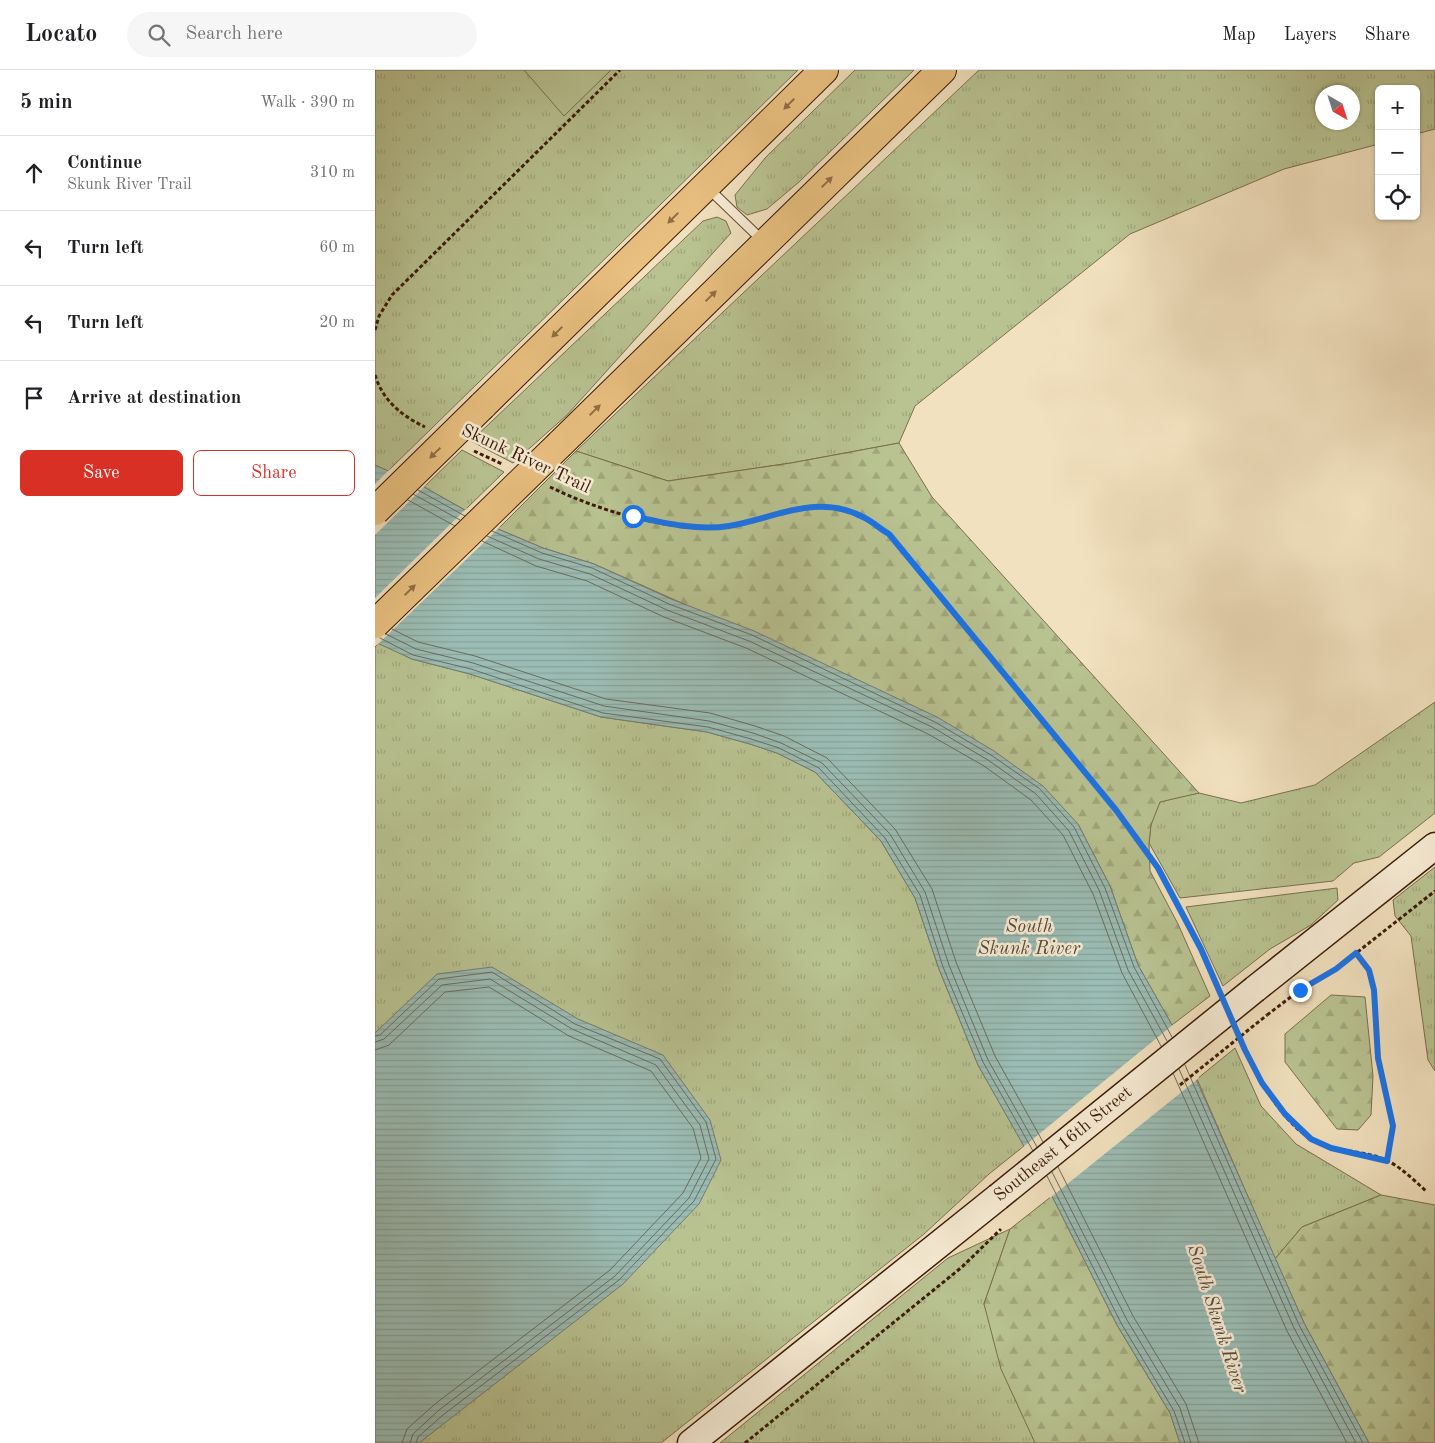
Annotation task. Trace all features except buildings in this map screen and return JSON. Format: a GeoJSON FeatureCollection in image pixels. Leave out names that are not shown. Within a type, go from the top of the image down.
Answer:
{"type":"FeatureCollection","features":[{"type":"Feature","properties":{"kind":"highway"},"geometry":{"type":"LineString","coordinates":[[375,511],[824,70]]}},
{"type":"Feature","properties":{"kind":"highway"},"geometry":{"type":"LineString","coordinates":[[375,624],[942,70]]}},
{"type":"Feature","properties":{"kind":"main road","name":"Southeast 16th Street"},"geometry":{"type":"LineString","coordinates":[[691,1443],[1435,846]]}},
{"type":"Feature","properties":{"kind":"lane"},"geometry":{"type":"LineString","coordinates":[[706,186],[765,243]]}},
{"type":"Feature","properties":{"kind":"path"},"geometry":{"type":"LineString","coordinates":[[375,330],[379,316],[392,295],[620,70]]}},
{"type":"Feature","properties":{"kind":"path"},"geometry":{"type":"LineString","coordinates":[[375,375],[386,398],[396,409],[429,429]]}},
{"type":"Feature","properties":{"kind":"path","name":"Skunk River Trail"},"geometry":{"type":"LineString","coordinates":[[465,446],[510,468]]}},
{"type":"Feature","properties":{"kind":"path","name":"Skunk River Trail"},"geometry":{"type":"LineString","coordinates":[[545,485],[581,502],[669,524],[727,526],[807,506],[837,507],[863,517],[889,534],[1116,810],[1158,868],[1201,949],[1219,991]]}},
{"type":"Feature","properties":{"kind":"path"},"geometry":{"type":"LineString","coordinates":[[1267,1015],[1300,990],[1336,969],[1435,891]]}},
{"type":"Feature","properties":{"kind":"path"},"geometry":{"type":"LineString","coordinates":[[1356,953],[1369,970],[1374,990],[1378,1058],[1393,1126],[1387,1161]]}},
{"type":"Feature","properties":{"kind":"path"},"geometry":{"type":"LineString","coordinates":[[1234,1025],[1262,1083],[1297,1127],[1311,1139],[1331,1148],[1387,1161],[1427,1192]]}},
{"type":"Feature","properties":{"kind":"path"},"geometry":{"type":"LineString","coordinates":[[745,1443],[962,1267],[1008,1222]]}},
{"type":"Feature","properties":{"kind":"green space"},"geometry":{"type":"Polygon","coordinates":[[[375,70],[798,70],[388,471],[375,465],[375,70]]]}},
{"type":"Feature","properties":{"kind":"green space"},"geometry":{"type":"Polygon","coordinates":[[[524,70],[611,70],[564,116],[524,70]]]}},
{"type":"Feature","properties":{"kind":"green space"},"geometry":{"type":"Polygon","coordinates":[[[855,70],[914,70],[799,182],[767,209],[747,215],[737,207],[735,195],[766,157],[855,70]]]}},
{"type":"Feature","properties":{"kind":"green space"},"geometry":{"type":"Polygon","coordinates":[[[979,70],[1435,70],[1435,129],[1420,133],[1420,85],[1375,85],[1375,145],[1284,169],[1130,234],[915,406],[899,443],[791,463],[668,481],[576,451],[979,70]]]}},
{"type":"Feature","properties":{"kind":"green space"},"geometry":{"type":"Polygon","coordinates":[[[717,217],[726,221],[731,233],[567,415],[513,463],[471,441],[703,221],[717,217]]]}},
{"type":"Feature","properties":{"kind":"green space"},"geometry":{"type":"Polygon","coordinates":[[[899,443],[932,497],[1199,793],[1160,802],[1151,825],[1149,843],[1150,871],[1178,924],[1210,996],[1172,1025],[1138,965],[1110,886],[1078,824],[884,693],[594,564],[543,548],[498,529],[576,451],[668,481],[791,463],[899,443]]]}},
{"type":"Feature","properties":{"kind":"green space"},"geometry":{"type":"Polygon","coordinates":[[[462,450],[504,472],[465,510],[424,487],[462,450]]]}},
{"type":"Feature","properties":{"kind":"green space"},"geometry":{"type":"Polygon","coordinates":[[[379,643],[412,659],[470,674],[601,717],[707,732],[750,744],[777,753],[815,772],[881,841],[915,898],[939,969],[978,1065],[1024,1146],[989,1174],[924,1234],[661,1443],[375,1443],[375,647],[379,643]]]}},
{"type":"Feature","properties":{"kind":"green space"},"geometry":{"type":"Polygon","coordinates":[[[1435,702],[1435,813],[1379,857],[1354,863],[1333,881],[1180,898],[1149,843],[1151,824],[1160,801],[1199,793],[1241,803],[1315,785],[1435,702]]]}},
{"type":"Feature","properties":{"kind":"green space"},"geometry":{"type":"Polygon","coordinates":[[[1435,867],[1435,1071],[1428,1060],[1411,936],[1395,916],[1393,900],[1435,867]]]}},
{"type":"Feature","properties":{"kind":"green space"},"geometry":{"type":"Polygon","coordinates":[[[1337,888],[1338,900],[1311,925],[1270,949],[1223,986],[1186,907],[1337,888]]]}},
{"type":"Feature","properties":{"kind":"green space"},"geometry":{"type":"Polygon","coordinates":[[[1331,995],[1365,997],[1373,1076],[1371,1115],[1358,1130],[1337,1129],[1285,1062],[1285,1034],[1331,995]]]}},
{"type":"Feature","properties":{"kind":"green space"},"geometry":{"type":"Polygon","coordinates":[[[1235,1048],[1261,1106],[1296,1144],[1381,1195],[1302,1227],[1275,1259],[1197,1079],[1235,1048]]]}},
{"type":"Feature","properties":{"kind":"green space"},"geometry":{"type":"Polygon","coordinates":[[[1381,1195],[1435,1205],[1435,1443],[1369,1443],[1304,1323],[1275,1259],[1302,1227],[1381,1195]]]}},
{"type":"Feature","properties":{"kind":"green space"},"geometry":{"type":"Polygon","coordinates":[[[1052,1196],[1117,1325],[1170,1413],[1180,1443],[1035,1443],[1001,1369],[984,1304],[1010,1229],[1052,1196]]]}},
{"type":"Feature","properties":{"kind":"green space"},"geometry":{"type":"Polygon","coordinates":[[[1010,1229],[984,1304],[1035,1443],[720,1443],[948,1258],[1010,1229]]]}},
{"type":"Feature","properties":{"kind":"water","name":"South Skunk River"},"geometry":{"type":"Polygon","coordinates":[[[375,465],[424,487],[498,529],[543,548],[594,564],[671,599],[754,631],[937,717],[994,751],[1043,786],[1078,824],[1110,886],[1138,965],[1172,1025],[1304,1323],[1369,1443],[1180,1443],[1170,1413],[1117,1325],[1052,1196],[978,1065],[939,969],[915,898],[881,841],[815,772],[777,753],[707,732],[601,717],[470,674],[412,659],[375,642],[375,465]]]}},
{"type":"Feature","properties":{"kind":"water"},"geometry":{"type":"Polygon","coordinates":[[[492,967],[578,1019],[663,1055],[710,1120],[721,1160],[699,1204],[623,1284],[419,1443],[375,1443],[375,1033],[437,974],[492,967]]]}},
{"type":"Feature","properties":{"kind":"pier"},"geometry":{"type":"Polygon","coordinates":[[[390,469],[426,485],[375,535],[375,484],[390,469]]]}},
{"type":"Feature","properties":{"kind":"pier"},"geometry":{"type":"Polygon","coordinates":[[[467,508],[500,527],[377,645],[375,644],[375,598],[467,508]]]}},
{"type":"Feature","properties":{"kind":"pier"},"geometry":{"type":"Polygon","coordinates":[[[1174,1024],[1199,1078],[1050,1198],[1022,1148],[1174,1024]]]}},
{"type":"Feature","properties":{"kind":"route"},"geometry":{"type":"LineString","coordinates":[[633,516],[669,524],[699,527],[727,526],[807,506],[837,507],[863,517],[889,534],[1116,810],[1158,868],[1201,949],[1245,1050],[1262,1083],[1285,1114],[1311,1139],[1331,1148],[1387,1161],[1393,1126],[1378,1058],[1374,990],[1369,970],[1356,953],[1336,969],[1300,990]]}}]}
